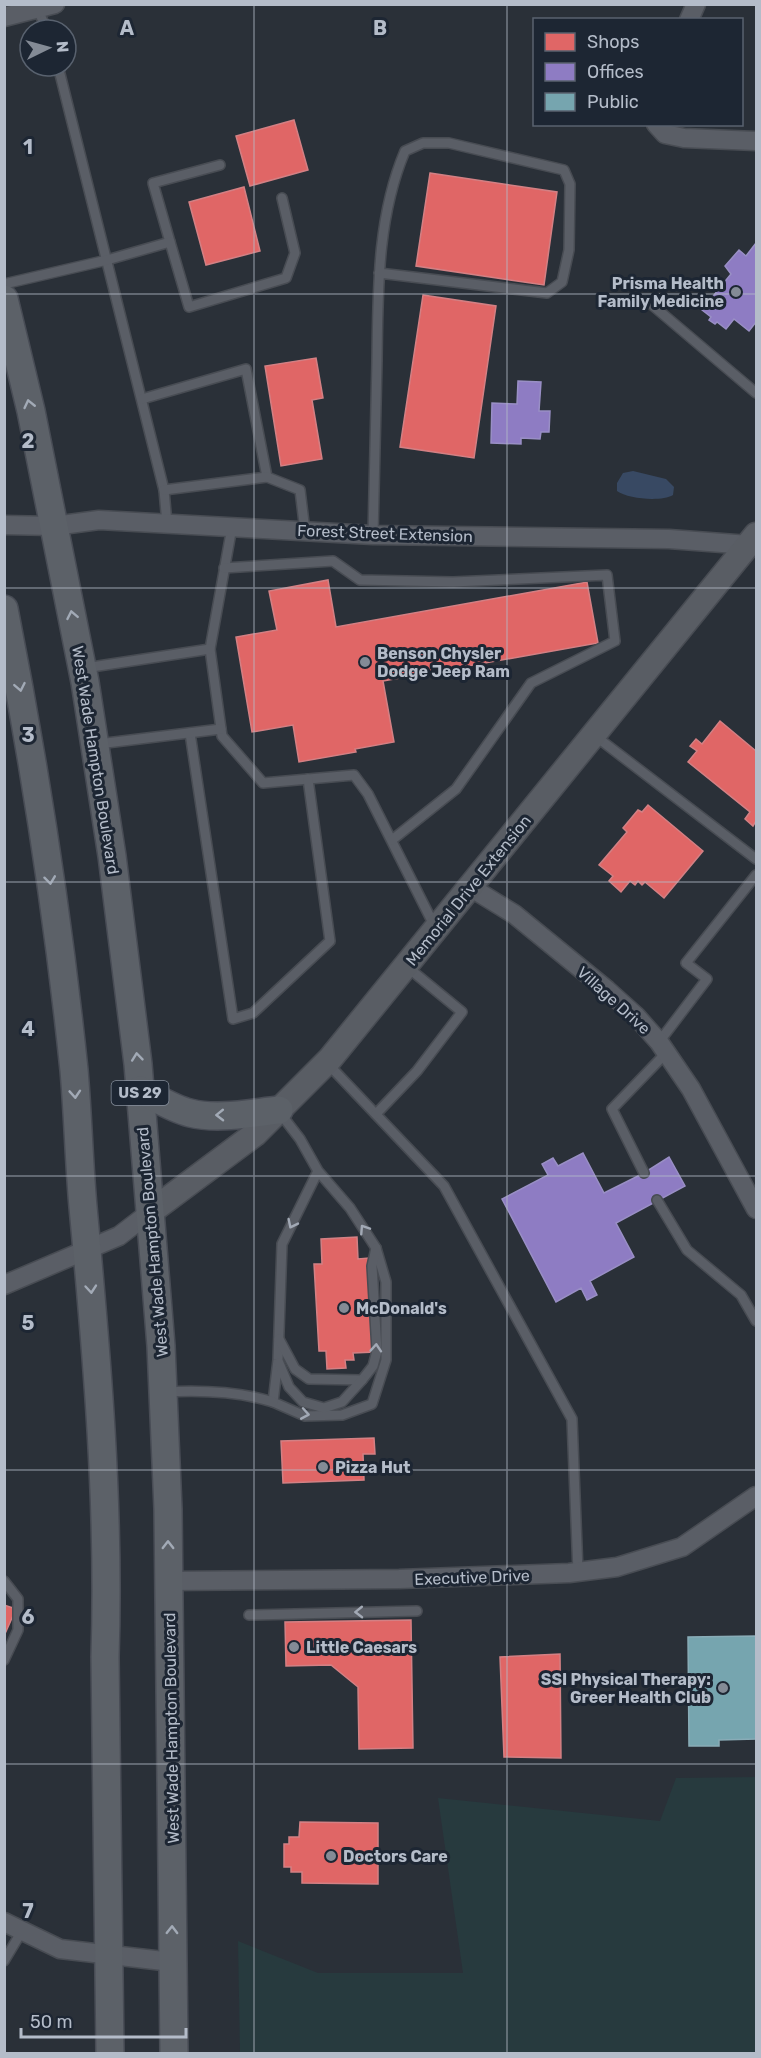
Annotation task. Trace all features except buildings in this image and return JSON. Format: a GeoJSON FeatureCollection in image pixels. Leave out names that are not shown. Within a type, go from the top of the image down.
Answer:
{"type":"FeatureCollection","features":[{"type":"Feature","properties":{"kind":"main road","name":"West Wade Hampton Boulevard"},"geometry":{"type":"LineString","coordinates":[[4,299],[31,411],[95,744],[112,856],[140,1090],[163,1392],[168,1509],[174,2054]]}},
{"type":"Feature","properties":{"kind":"main road"},"geometry":{"type":"LineString","coordinates":[[4,609],[21,694],[48,865],[74,1070],[96,1350],[107,1592],[105,1657],[110,2054]]}},
{"type":"Feature","properties":{"kind":"main road"},"geometry":{"type":"LineString","coordinates":[[140,1090],[176,1108],[207,1116],[279,1110]]}},
{"type":"Feature","properties":{"kind":"street"},"geometry":{"type":"LineString","coordinates":[[690,18],[696,4]]}},
{"type":"Feature","properties":{"kind":"street"},"geometry":{"type":"LineString","coordinates":[[4,18],[42,6]]}},
{"type":"Feature","properties":{"kind":"street"},"geometry":{"type":"LineString","coordinates":[[658,126],[665,134],[684,138],[756,141]]}},
{"type":"Feature","properties":{"kind":"street","name":"Forest Street Extension"},"geometry":{"type":"LineString","coordinates":[[13,525],[54,526],[99,520],[373,535],[753,540]]}},
{"type":"Feature","properties":{"kind":"street","name":"Memorial Drive Extension"},"geometry":{"type":"LineString","coordinates":[[149,1213],[272,1120],[279,1110],[327,1062],[753,540]]}},
{"type":"Feature","properties":{"kind":"street","name":"Village Drive"},"geometry":{"type":"LineString","coordinates":[[470,887],[514,914],[636,1016],[663,1047],[691,1089],[756,1209]]}},
{"type":"Feature","properties":{"kind":"street"},"geometry":{"type":"LineString","coordinates":[[4,1285],[119,1236],[149,1213]]}},
{"type":"Feature","properties":{"kind":"street","name":"Executive Drive"},"geometry":{"type":"LineString","coordinates":[[168,1581],[399,1580],[578,1572],[617,1567],[681,1547],[756,1496]]}},
{"type":"Feature","properties":{"kind":"street"},"geometry":{"type":"LineString","coordinates":[[4,1922],[60,1949],[172,1962]]}},
{"type":"Feature","properties":{"kind":"lane"},"geometry":{"type":"LineString","coordinates":[[61,78],[164,490],[167,524]]}},
{"type":"Feature","properties":{"kind":"lane"},"geometry":{"type":"LineString","coordinates":[[373,535],[379,273],[388,204],[395,176],[405,151],[423,143],[449,143],[564,170],[570,184],[569,250],[562,282],[547,293],[379,273]]}},
{"type":"Feature","properties":{"kind":"lane"},"geometry":{"type":"LineString","coordinates":[[220,165],[153,183],[189,307],[286,278],[295,254],[282,198]]}},
{"type":"Feature","properties":{"kind":"lane"},"geometry":{"type":"LineString","coordinates":[[4,284],[107,260],[170,242]]}},
{"type":"Feature","properties":{"kind":"lane"},"geometry":{"type":"LineString","coordinates":[[651,304],[756,393]]}},
{"type":"Feature","properties":{"kind":"lane"},"geometry":{"type":"LineString","coordinates":[[142,399],[246,369],[267,477]]}},
{"type":"Feature","properties":{"kind":"lane"},"geometry":{"type":"LineString","coordinates":[[164,490],[267,477],[300,490],[305,531]]}},
{"type":"Feature","properties":{"kind":"lane"},"geometry":{"type":"LineString","coordinates":[[232,527],[210,649],[222,736],[263,783],[354,775],[368,794],[436,929]]}},
{"type":"Feature","properties":{"kind":"lane"},"geometry":{"type":"LineString","coordinates":[[225,568],[333,561],[360,580],[453,582],[608,575],[615,641],[531,683],[456,789],[392,840]]}},
{"type":"Feature","properties":{"kind":"lane"},"geometry":{"type":"LineString","coordinates":[[82,669],[210,649]]}},
{"type":"Feature","properties":{"kind":"lane"},"geometry":{"type":"LineString","coordinates":[[95,744],[220,729]]}},
{"type":"Feature","properties":{"kind":"lane"},"geometry":{"type":"LineString","coordinates":[[190,733],[233,1019],[253,1013],[330,941],[308,779]]}},
{"type":"Feature","properties":{"kind":"lane"},"geometry":{"type":"LineString","coordinates":[[594,735],[756,859]]}},
{"type":"Feature","properties":{"kind":"lane"},"geometry":{"type":"LineString","coordinates":[[644,1173],[612,1108],[663,1047],[707,979],[686,963],[756,875]]}},
{"type":"Feature","properties":{"kind":"lane"},"geometry":{"type":"LineString","coordinates":[[376,1114],[417,1071],[462,1012],[406,966]]}},
{"type":"Feature","properties":{"kind":"lane"},"geometry":{"type":"LineString","coordinates":[[327,1062],[444,1186],[572,1419],[578,1572]]}},
{"type":"Feature","properties":{"kind":"lane"},"geometry":{"type":"LineString","coordinates":[[163,1392],[193,1390],[248,1394],[304,1416],[342,1415],[372,1404],[386,1360],[386,1282],[376,1248],[350,1208],[318,1171],[300,1139],[279,1110]]}},
{"type":"Feature","properties":{"kind":"lane"},"geometry":{"type":"LineString","coordinates":[[273,1402],[278,1360],[282,1244],[318,1171]]}},
{"type":"Feature","properties":{"kind":"lane"},"geometry":{"type":"LineString","coordinates":[[657,1200],[687,1250],[741,1295],[756,1321]]}},
{"type":"Feature","properties":{"kind":"lane"},"geometry":{"type":"LineString","coordinates":[[278,1360],[289,1387],[303,1402],[324,1408],[342,1402],[362,1380],[373,1366],[377,1351],[372,1266],[376,1248]]}},
{"type":"Feature","properties":{"kind":"lane"},"geometry":{"type":"LineString","coordinates":[[278,1337],[295,1369],[309,1379],[362,1380]]}},
{"type":"Feature","properties":{"kind":"lane"},"geometry":{"type":"LineString","coordinates":[[4,1581],[18,1599],[18,1630],[4,1660]]}},
{"type":"Feature","properties":{"kind":"lane"},"geometry":{"type":"LineString","coordinates":[[249,1615],[417,1611]]}},
{"type":"Feature","properties":{"kind":"lane"},"geometry":{"type":"LineString","coordinates":[[6,1957],[22,1931]]}},
{"type":"Feature","properties":{"kind":"green space"},"geometry":{"type":"Polygon","coordinates":[[[756,1777],[756,2053],[240,2053],[238,1941],[318,1973],[463,1973],[438,1798],[660,1821],[676,1778],[756,1777]]]}},
{"type":"Feature","properties":{"kind":"water"},"geometry":{"type":"Polygon","coordinates":[[[633,471],[666,479],[674,487],[673,495],[645,499],[617,491],[617,483],[623,473],[633,471]]]}},
{"type":"Feature","properties":{"kind":"place","name":"Prisma Health Family Medicine"},"geometry":{"type":"Point","coordinates":[736,292]}},
{"type":"Feature","properties":{"kind":"place","name":"Benson Chysler Dodge Jeep Ram"},"geometry":{"type":"Point","coordinates":[365,662]}},
{"type":"Feature","properties":{"kind":"place","name":"McDonald's"},"geometry":{"type":"Point","coordinates":[344,1308]}},
{"type":"Feature","properties":{"kind":"place","name":"Pizza Hut"},"geometry":{"type":"Point","coordinates":[323,1467]}},
{"type":"Feature","properties":{"kind":"place","name":"Little Caesars"},"geometry":{"type":"Point","coordinates":[294,1647]}},
{"type":"Feature","properties":{"kind":"place","name":"SSI Physical Therapy: Greer Health Club"},"geometry":{"type":"Point","coordinates":[723,1688]}},
{"type":"Feature","properties":{"kind":"place","name":"Doctors Care"},"geometry":{"type":"Point","coordinates":[331,1856]}}]}
